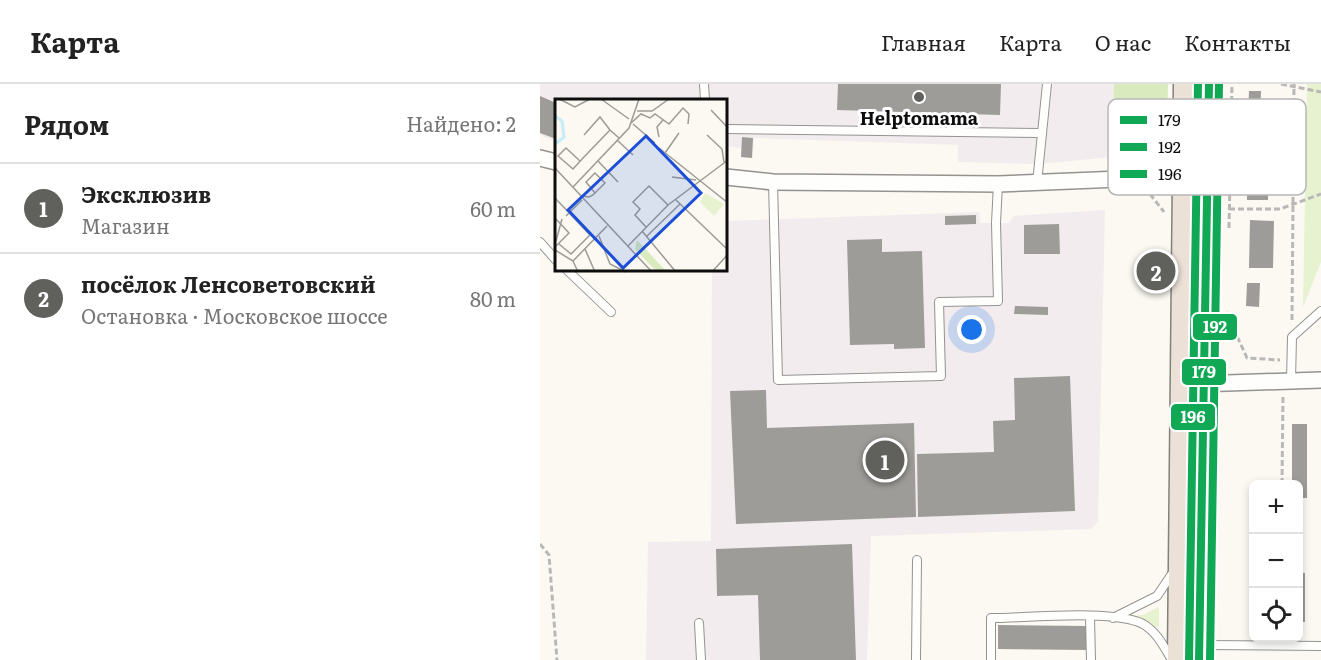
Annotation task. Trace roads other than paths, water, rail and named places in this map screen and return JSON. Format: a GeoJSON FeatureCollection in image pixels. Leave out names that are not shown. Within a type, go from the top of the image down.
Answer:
{"type":"FeatureCollection","features":[{"type":"Feature","properties":{"kind":"highway"},"geometry":{"type":"LineString","coordinates":[[1186,84],[1188,99]]}},
{"type":"Feature","properties":{"kind":"highway"},"geometry":{"type":"LineString","coordinates":[[1207,99],[1209,84]]}},
{"type":"Feature","properties":{"kind":"highway"},"geometry":{"type":"LineString","coordinates":[[1196,195],[1193,384],[1200,652]]}},
{"type":"Feature","properties":{"kind":"highway"},"geometry":{"type":"LineString","coordinates":[[1180,660],[1180,561],[1193,384]]}},
{"type":"Feature","properties":{"kind":"street"},"geometry":{"type":"LineString","coordinates":[[540,158],[555,162]]}},
{"type":"Feature","properties":{"kind":"street"},"geometry":{"type":"LineString","coordinates":[[728,177],[773,182],[999,184],[1108,180]]}},
{"type":"Feature","properties":{"kind":"street"},"geometry":{"type":"LineString","coordinates":[[1193,384],[1321,380]]}},
{"type":"Feature","properties":{"kind":"lane"},"geometry":{"type":"LineString","coordinates":[[704,84],[705,99]]}},
{"type":"Feature","properties":{"kind":"lane"},"geometry":{"type":"LineString","coordinates":[[1037,183],[1040,133],[1047,84]]}},
{"type":"Feature","properties":{"kind":"lane"},"geometry":{"type":"LineString","coordinates":[[728,129],[1040,133]]}},
{"type":"Feature","properties":{"kind":"lane"},"geometry":{"type":"LineString","coordinates":[[773,182],[778,380],[941,376],[939,302],[998,301],[996,223],[999,184]]}},
{"type":"Feature","properties":{"kind":"lane"},"geometry":{"type":"LineString","coordinates":[[540,242],[555,259]]}},
{"type":"Feature","properties":{"kind":"lane"},"geometry":{"type":"LineString","coordinates":[[569,272],[612,312]]}},
{"type":"Feature","properties":{"kind":"lane"},"geometry":{"type":"LineString","coordinates":[[1287,381],[1292,337],[1321,310]]}},
{"type":"Feature","properties":{"kind":"lane"},"geometry":{"type":"LineString","coordinates":[[916,660],[917,560]]}},
{"type":"Feature","properties":{"kind":"lane"},"geometry":{"type":"LineString","coordinates":[[1113,618],[1157,596],[1180,561]]}},
{"type":"Feature","properties":{"kind":"lane"},"geometry":{"type":"LineString","coordinates":[[1090,617],[1091,660]]}},
{"type":"Feature","properties":{"kind":"lane"},"geometry":{"type":"LineString","coordinates":[[991,660],[991,618],[1090,617],[1113,618],[1143,624],[1157,636],[1173,660]]}},
{"type":"Feature","properties":{"kind":"lane"},"geometry":{"type":"LineString","coordinates":[[699,624],[701,660]]}},
{"type":"Feature","properties":{"kind":"lane"},"geometry":{"type":"LineString","coordinates":[[1200,652],[1321,646]]}},
{"type":"Feature","properties":{"kind":"place","name":"Helptomama"},"geometry":{"type":"Point","coordinates":[919,97]}},
{"type":"Feature","properties":{"kind":"place","name":"посёлок Ленсоветовский"},"geometry":{"type":"Point","coordinates":[1156,271]}},
{"type":"Feature","properties":{"kind":"place","name":"Эксклюзив"},"geometry":{"type":"Point","coordinates":[885,460]}}]}
